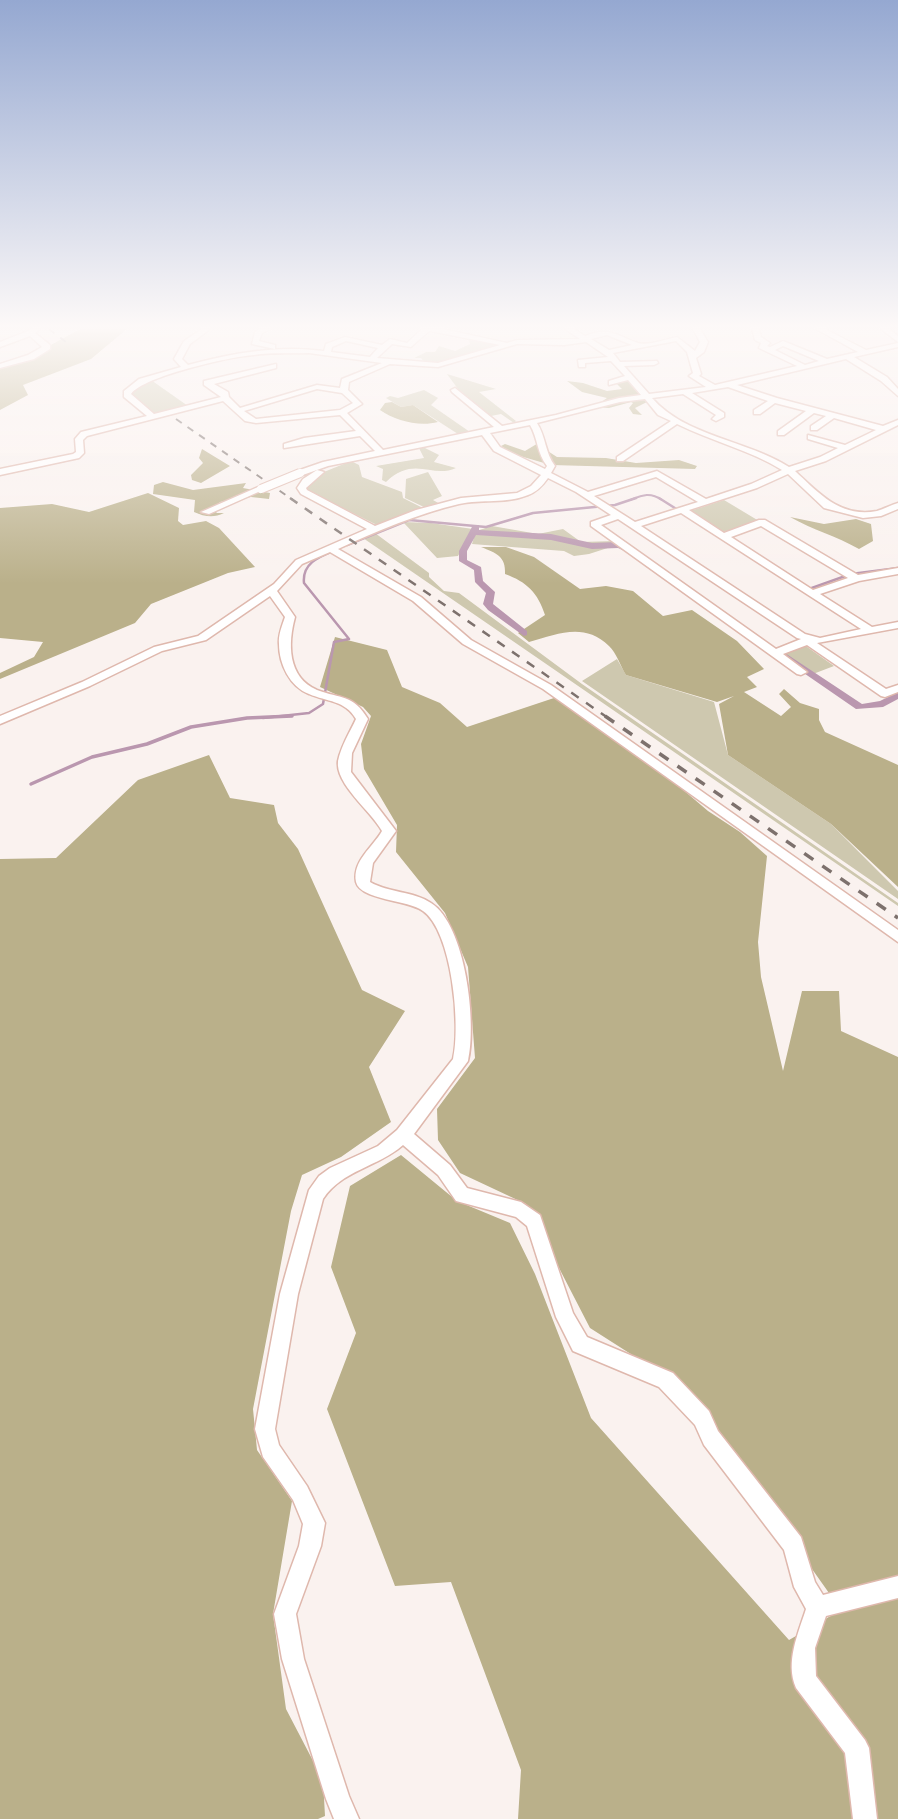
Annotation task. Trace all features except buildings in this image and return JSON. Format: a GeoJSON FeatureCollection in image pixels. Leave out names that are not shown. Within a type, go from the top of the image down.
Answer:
{"type":"FeatureCollection","features":[{"type":"Feature","properties":{"kind":"street"},"geometry":{"type":"LineString","coordinates":[[0,472],[68,460],[80,453],[79,439],[84,435],[161,414]]}},
{"type":"Feature","properties":{"kind":"street"},"geometry":{"type":"LineString","coordinates":[[241,414],[256,421],[324,414]]}},
{"type":"Feature","properties":{"kind":"street"},"geometry":{"type":"LineString","coordinates":[[344,414],[380,452]]}},
{"type":"Feature","properties":{"kind":"street"},"geometry":{"type":"LineString","coordinates":[[483,414],[500,428]]}},
{"type":"Feature","properties":{"kind":"street"},"geometry":{"type":"LineString","coordinates":[[206,512],[300,473],[380,452],[561,414]]}},
{"type":"Feature","properties":{"kind":"street"},"geometry":{"type":"LineString","coordinates":[[663,414],[703,434],[771,459],[789,470],[828,506],[873,515],[898,506]]}},
{"type":"Feature","properties":{"kind":"street"},"geometry":{"type":"LineString","coordinates":[[716,419],[719,414]]}},
{"type":"Feature","properties":{"kind":"street"},"geometry":{"type":"LineString","coordinates":[[780,433],[807,414]]}},
{"type":"Feature","properties":{"kind":"street"},"geometry":{"type":"LineString","coordinates":[[829,414],[883,429]]}},
{"type":"Feature","properties":{"kind":"street"},"geometry":{"type":"LineString","coordinates":[[834,415],[813,433],[845,448]]}},
{"type":"Feature","properties":{"kind":"street"},"geometry":{"type":"LineString","coordinates":[[0,720],[86,684],[158,649],[202,638],[285,581],[290,568],[374,528],[401,517],[462,500],[523,494],[535,489],[551,466],[544,458],[543,441],[531,421]]}},
{"type":"Feature","properties":{"kind":"street"},"geometry":{"type":"LineString","coordinates":[[620,458],[677,421]]}},
{"type":"Feature","properties":{"kind":"street"},"geometry":{"type":"LineString","coordinates":[[633,526],[754,486],[789,470],[823,459],[898,422]]}},
{"type":"Feature","properties":{"kind":"street"},"geometry":{"type":"LineString","coordinates":[[484,431],[497,449],[547,472],[587,495],[809,640],[813,646],[885,694],[898,688]]}},
{"type":"Feature","properties":{"kind":"street"},"geometry":{"type":"LineString","coordinates":[[286,446],[360,433]]}},
{"type":"Feature","properties":{"kind":"street"},"geometry":{"type":"LineString","coordinates":[[337,463],[306,481],[301,488],[374,528]]}},
{"type":"Feature","properties":{"kind":"street"},"geometry":{"type":"LineString","coordinates":[[587,495],[657,474],[705,502]]}},
{"type":"Feature","properties":{"kind":"street"},"geometry":{"type":"LineString","coordinates":[[682,510],[871,631]]}},
{"type":"Feature","properties":{"kind":"street"},"geometry":{"type":"LineString","coordinates":[[619,516],[594,524],[802,672]]}},
{"type":"Feature","properties":{"kind":"street"},"geometry":{"type":"LineString","coordinates":[[724,536],[762,522],[856,578]]}},
{"type":"Feature","properties":{"kind":"street"},"geometry":{"type":"LineString","coordinates":[[330,548],[417,598],[467,642],[547,687],[898,937]]}},
{"type":"Feature","properties":{"kind":"street"},"geometry":{"type":"LineString","coordinates":[[811,593],[856,578],[898,572]]}},
{"type":"Feature","properties":{"kind":"street"},"geometry":{"type":"LineString","coordinates":[[272,591],[290,617],[284,645],[293,677],[307,691],[351,704],[359,710],[362,719],[345,757],[343,769],[348,779],[383,818],[388,831],[384,842],[365,860],[361,876],[363,884],[375,893],[428,907],[439,916],[456,962],[463,1049],[460,1061],[403,1135],[384,1151],[336,1173],[314,1196],[289,1294],[265,1429],[270,1450],[300,1493],[314,1523],[310,1546],[285,1614],[293,1658],[338,1799],[347,1819]]}},
{"type":"Feature","properties":{"kind":"street"},"geometry":{"type":"LineString","coordinates":[[776,653],[809,640],[820,641],[898,625]]}},
{"type":"Feature","properties":{"kind":"street"},"geometry":{"type":"LineString","coordinates":[[403,1135],[444,1170],[462,1195],[521,1210],[534,1221],[565,1317],[580,1344],[666,1380],[702,1418],[711,1438],[793,1545],[805,1587],[818,1607]]}},
{"type":"Feature","properties":{"kind":"street"},"geometry":{"type":"LineString","coordinates":[[818,1607],[898,1587]]}},
{"type":"Feature","properties":{"kind":"street"},"geometry":{"type":"LineString","coordinates":[[818,1607],[804,1648],[804,1680],[857,1748],[865,1819]]}},
{"type":"Feature","properties":{"kind":"shaded area"},"geometry":{"type":"Polygon","coordinates":[[[387,414],[426,414],[438,422],[423,424],[387,414]]]}},
{"type":"Feature","properties":{"kind":"shaded area"},"geometry":{"type":"Polygon","coordinates":[[[427,414],[444,414],[470,432],[458,434],[427,414]]]}},
{"type":"Feature","properties":{"kind":"shaded area"},"geometry":{"type":"Polygon","coordinates":[[[488,414],[507,414],[516,421],[514,423],[501,414],[488,414]]]}},
{"type":"Feature","properties":{"kind":"shaded area"},"geometry":{"type":"Polygon","coordinates":[[[540,442],[543,448],[557,457],[606,458],[636,463],[679,460],[697,466],[695,469],[551,465],[513,454],[501,446],[505,444],[525,451],[540,442]]]}},
{"type":"Feature","properties":{"kind":"shaded area"},"geometry":{"type":"Polygon","coordinates":[[[423,447],[439,455],[434,462],[456,468],[447,471],[405,470],[386,482],[382,480],[383,469],[376,466],[424,458],[419,448],[423,447]]]}},
{"type":"Feature","properties":{"kind":"shaded area"},"geometry":{"type":"Polygon","coordinates":[[[202,449],[230,466],[201,483],[192,480],[191,475],[203,463],[199,458],[202,449]]]}},
{"type":"Feature","properties":{"kind":"shaded area"},"geometry":{"type":"Polygon","coordinates":[[[351,461],[359,465],[362,477],[402,492],[403,498],[423,508],[377,525],[306,490],[307,483],[319,474],[351,461]]]}},
{"type":"Feature","properties":{"kind":"shaded area"},"geometry":{"type":"Polygon","coordinates":[[[428,472],[442,496],[433,500],[440,504],[426,508],[405,498],[406,479],[428,472]]]}},
{"type":"Feature","properties":{"kind":"shaded area"},"geometry":{"type":"Polygon","coordinates":[[[163,482],[193,490],[246,483],[243,488],[270,493],[269,499],[251,497],[220,502],[214,510],[224,513],[209,516],[194,512],[195,500],[153,494],[154,485],[163,482]]]}},
{"type":"Feature","properties":{"kind":"shaded area"},"geometry":{"type":"Polygon","coordinates":[[[148,493],[179,508],[178,521],[183,525],[206,521],[219,528],[255,567],[228,573],[151,604],[135,623],[0,679],[0,673],[34,657],[43,642],[0,638],[0,508],[52,504],[89,512],[148,493]]]}},
{"type":"Feature","properties":{"kind":"shaded area"},"geometry":{"type":"Polygon","coordinates":[[[724,500],[759,521],[724,532],[690,511],[724,500]]]}},
{"type":"Feature","properties":{"kind":"shaded area"},"geometry":{"type":"Polygon","coordinates":[[[790,517],[824,524],[856,519],[871,524],[873,541],[859,549],[790,517]]]}},
{"type":"Feature","properties":{"kind":"shaded area"},"geometry":{"type":"Polygon","coordinates":[[[403,522],[473,529],[458,556],[437,558],[403,522]]]}},
{"type":"Feature","properties":{"kind":"shaded area"},"geometry":{"type":"Polygon","coordinates":[[[492,526],[538,534],[563,529],[581,542],[616,541],[620,544],[574,556],[564,551],[472,544],[476,531],[492,526]]]}},
{"type":"Feature","properties":{"kind":"shaded area"},"geometry":{"type":"Polygon","coordinates":[[[375,533],[429,573],[429,577],[444,591],[459,593],[582,684],[898,903],[898,906],[363,538],[375,533]]]}},
{"type":"Feature","properties":{"kind":"shaded area"},"geometry":{"type":"Polygon","coordinates":[[[481,547],[506,547],[534,557],[580,589],[606,586],[633,591],[663,616],[692,610],[737,641],[764,669],[747,677],[757,687],[744,692],[781,716],[791,707],[779,694],[784,689],[800,703],[819,709],[819,720],[825,732],[898,765],[898,887],[831,824],[728,755],[719,704],[734,696],[717,702],[626,675],[612,649],[590,634],[570,632],[529,642],[518,633],[545,615],[539,600],[531,589],[505,574],[504,563],[499,556],[481,547]]]}},
{"type":"Feature","properties":{"kind":"shaded area"},"geometry":{"type":"Polygon","coordinates":[[[335,637],[387,650],[402,687],[440,703],[467,727],[560,696],[641,754],[708,811],[740,832],[767,856],[758,942],[761,977],[783,1071],[802,991],[839,991],[841,1031],[898,1057],[898,1819],[518,1819],[521,1770],[451,1582],[395,1586],[327,1409],[356,1333],[331,1267],[350,1186],[401,1155],[457,1201],[510,1223],[535,1274],[591,1418],[789,1640],[841,1610],[684,1388],[590,1328],[526,1204],[460,1173],[438,1140],[437,1109],[475,1058],[468,967],[445,913],[396,852],[397,825],[364,769],[361,744],[371,716],[363,707],[320,687],[335,637]]]}},
{"type":"Feature","properties":{"kind":"shaded area"},"geometry":{"type":"Polygon","coordinates":[[[803,644],[834,666],[813,674],[782,652],[803,644]]]}},
{"type":"Feature","properties":{"kind":"shaded area"},"geometry":{"type":"Polygon","coordinates":[[[617,659],[626,675],[714,702],[728,755],[831,824],[898,891],[898,899],[582,681],[617,659]]]}},
{"type":"Feature","properties":{"kind":"shaded area"},"geometry":{"type":"Polygon","coordinates":[[[209,755],[230,798],[274,805],[278,823],[298,849],[362,990],[405,1011],[369,1067],[391,1122],[341,1157],[302,1175],[291,1211],[253,1409],[257,1450],[292,1501],[273,1614],[286,1709],[323,1780],[325,1816],[318,1819],[0,1819],[0,859],[56,858],[138,780],[209,755]]]}},
{"type":"Feature","properties":{"kind":"waterway"},"geometry":{"type":"LineString","coordinates":[[347,545],[409,520],[486,527],[533,513],[615,505],[646,495],[662,500]]}},
{"type":"Feature","properties":{"kind":"waterway"},"geometry":{"type":"LineString","coordinates":[[659,498],[678,510]]}},
{"type":"Feature","properties":{"kind":"waterway"},"geometry":{"type":"LineString","coordinates":[[473,532],[476,527]]}},
{"type":"Feature","properties":{"kind":"waterway"},"geometry":{"type":"LineString","coordinates":[[473,532],[551,537],[592,546],[619,545],[631,551]]}},
{"type":"Feature","properties":{"kind":"waterway"},"geometry":{"type":"LineString","coordinates":[[473,532],[463,551],[463,561],[478,569],[479,582],[491,592],[488,604],[491,608],[524,633]]}},
{"type":"Feature","properties":{"kind":"waterway"},"geometry":{"type":"LineString","coordinates":[[274,717],[309,713],[323,704],[334,642],[349,639],[304,583],[308,566],[333,551]]}},
{"type":"Feature","properties":{"kind":"waterway"},"geometry":{"type":"LineString","coordinates":[[809,589],[851,574],[898,568]]}},
{"type":"Feature","properties":{"kind":"waterway"},"geometry":{"type":"LineString","coordinates":[[785,656],[860,707],[883,704],[898,695]]}},
{"type":"Feature","properties":{"kind":"waterway"},"geometry":{"type":"LineString","coordinates":[[274,717],[292,716]]}},
{"type":"Feature","properties":{"kind":"waterway"},"geometry":{"type":"LineString","coordinates":[[31,784],[92,757],[147,744],[191,727],[247,718],[274,717]]}},
{"type":"Feature","properties":{"kind":"waterway"},"geometry":{"type":"LineString","coordinates":[[263,718],[274,717]]}},
{"type":"Feature","properties":{"kind":"railway"},"geometry":{"type":"LineString","coordinates":[[176,419],[293,500]]}},
{"type":"Feature","properties":{"kind":"railway"},"geometry":{"type":"LineString","coordinates":[[290,498],[608,718]]}},
{"type":"Feature","properties":{"kind":"railway"},"geometry":{"type":"LineString","coordinates":[[605,716],[898,918]]}}]}
